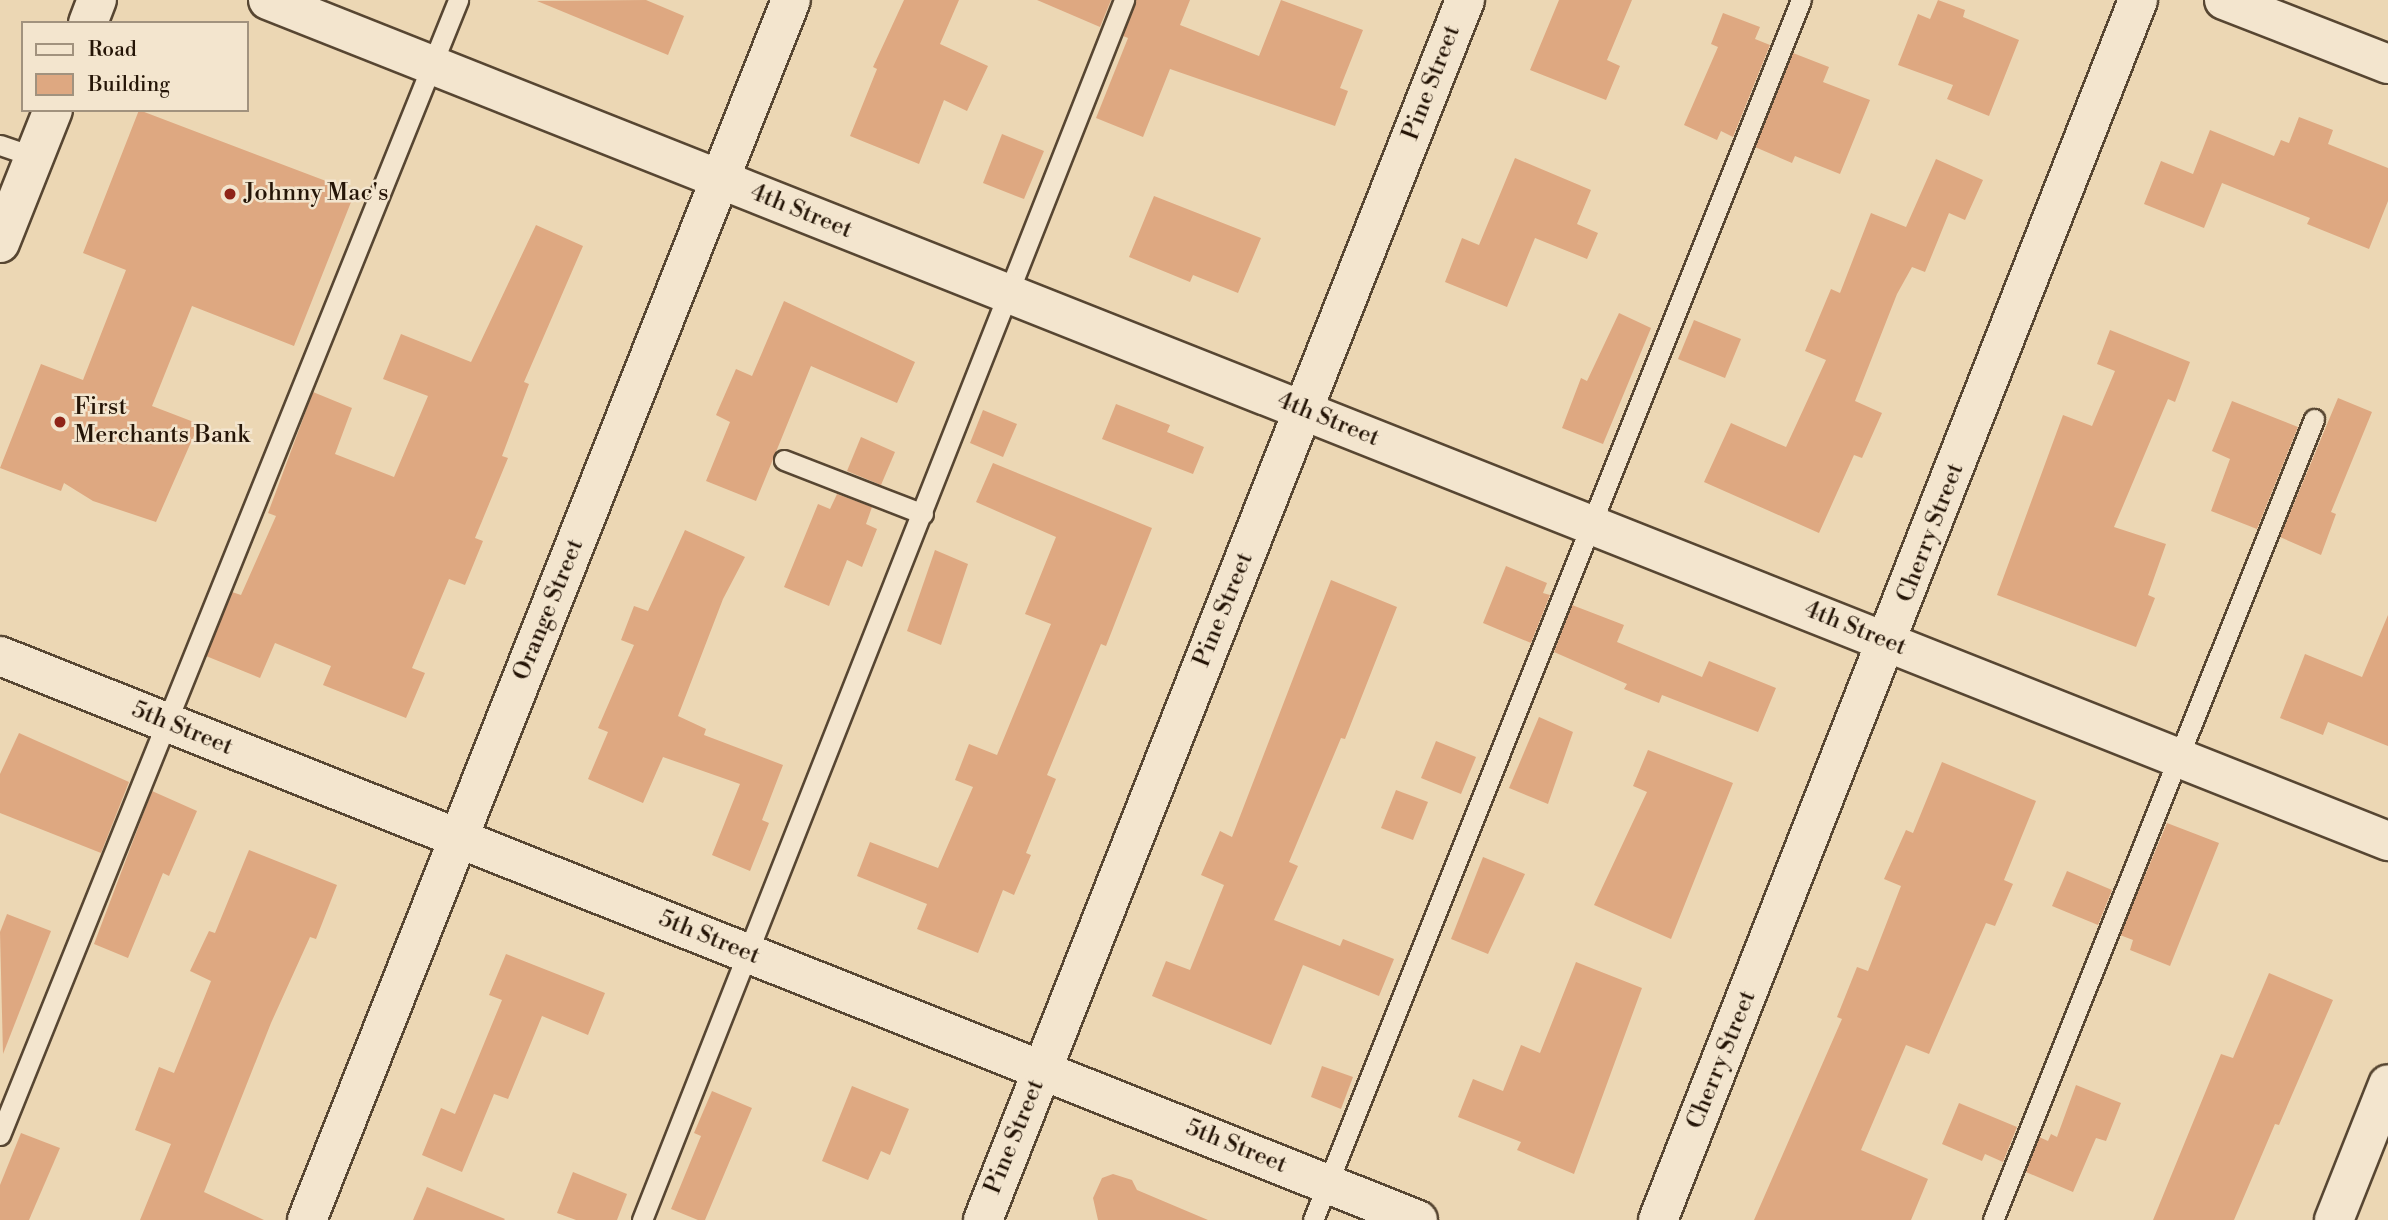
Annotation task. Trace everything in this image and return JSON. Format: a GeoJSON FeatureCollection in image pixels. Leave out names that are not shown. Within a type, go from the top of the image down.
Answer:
{"type":"FeatureCollection","features":[{"type":"Feature","properties":{"kind":"street"},"geometry":{"type":"LineString","coordinates":[[89,21],[97,0]]}},
{"type":"Feature","properties":{"kind":"street","name":"4th Street"},"geometry":{"type":"LineString","coordinates":[[268,0],[2388,841]]}},
{"type":"Feature","properties":{"kind":"street","name":"Orange Street"},"geometry":{"type":"LineString","coordinates":[[307,1220],[791,0]]}},
{"type":"Feature","properties":{"kind":"street","name":"Pine Street"},"geometry":{"type":"LineString","coordinates":[[983,1220],[1465,0]]}},
{"type":"Feature","properties":{"kind":"street","name":"Cherry Street"},"geometry":{"type":"LineString","coordinates":[[1658,1220],[1888,642],[2138,0]]}},
{"type":"Feature","properties":{"kind":"street"},"geometry":{"type":"LineString","coordinates":[[2224,0],[2388,64]]}},
{"type":"Feature","properties":{"kind":"street"},"geometry":{"type":"LineString","coordinates":[[0,243],[17,151],[51,112]]}},
{"type":"Feature","properties":{"kind":"street","name":"5th Street"},"geometry":{"type":"LineString","coordinates":[[0,656],[1418,1220]]}},
{"type":"Feature","properties":{"kind":"street"},"geometry":{"type":"LineString","coordinates":[[2334,1220],[2388,1084]]}},
{"type":"Feature","properties":{"kind":"lane"},"geometry":{"type":"LineString","coordinates":[[0,1135],[458,0]]}},
{"type":"Feature","properties":{"kind":"lane"},"geometry":{"type":"LineString","coordinates":[[642,1220],[1010,295],[1124,0]]}},
{"type":"Feature","properties":{"kind":"lane"},"geometry":{"type":"LineString","coordinates":[[1313,1220],[1801,0]]}},
{"type":"Feature","properties":{"kind":"lane"},"geometry":{"type":"LineString","coordinates":[[1993,1220],[2176,757],[2314,419]]}},
{"type":"Feature","properties":{"kind":"lane"},"geometry":{"type":"LineString","coordinates":[[784,460],[923,514]]}},
{"type":"Feature","properties":{"kind":"building"},"geometry":{"type":"Polygon","coordinates":[[[646,0],[684,16],[668,55],[537,1],[646,0]]]}},
{"type":"Feature","properties":{"kind":"building"},"geometry":{"type":"Polygon","coordinates":[[[904,0],[959,0],[940,44],[988,66],[967,111],[944,100],[919,164],[850,136],[877,69],[873,67],[904,0]]]}},
{"type":"Feature","properties":{"kind":"building"},"geometry":{"type":"Polygon","coordinates":[[[1037,0],[1111,0],[1100,27],[1037,0]]]}},
{"type":"Feature","properties":{"kind":"building"},"geometry":{"type":"Polygon","coordinates":[[[1136,0],[1190,0],[1180,25],[1259,56],[1281,0],[1363,30],[1340,88],[1348,91],[1335,126],[1170,69],[1143,137],[1096,118],[1128,38],[1123,36],[1136,0]]]}},
{"type":"Feature","properties":{"kind":"building"},"geometry":{"type":"Polygon","coordinates":[[[1559,0],[1632,0],[1607,60],[1620,66],[1606,100],[1530,70],[1559,0]]]}},
{"type":"Feature","properties":{"kind":"building"},"geometry":{"type":"Polygon","coordinates":[[[1938,0],[1965,10],[1963,17],[2019,40],[1989,116],[1947,99],[1953,85],[1898,65],[1918,14],[1930,19],[1938,0]]]}},
{"type":"Feature","properties":{"kind":"building"},"geometry":{"type":"Polygon","coordinates":[[[1723,13],[1760,27],[1755,39],[1770,45],[1733,137],[1721,131],[1717,140],[1684,125],[1718,47],[1711,44],[1723,13]]]}},
{"type":"Feature","properties":{"kind":"building"},"geometry":{"type":"Polygon","coordinates":[[[1793,53],[1829,67],[1823,82],[1870,100],[1840,174],[1795,156],[1792,163],[1755,147],[1793,53]]]}},
{"type":"Feature","properties":{"kind":"building"},"geometry":{"type":"Polygon","coordinates":[[[138,112],[355,192],[294,346],[192,306],[152,406],[199,424],[156,522],[93,501],[64,483],[61,491],[0,468],[41,364],[83,380],[126,270],[83,253],[138,112]]]}},
{"type":"Feature","properties":{"kind":"building"},"geometry":{"type":"Polygon","coordinates":[[[2299,117],[2333,130],[2328,144],[2388,168],[2388,201],[2369,249],[2307,224],[2310,218],[2222,183],[2204,228],[2144,204],[2161,161],[2193,174],[2210,130],[2274,156],[2281,140],[2289,143],[2299,117]]]}},
{"type":"Feature","properties":{"kind":"building"},"geometry":{"type":"Polygon","coordinates":[[[1002,134],[1044,151],[1024,199],[983,183],[1002,134]]]}},
{"type":"Feature","properties":{"kind":"building"},"geometry":{"type":"Polygon","coordinates":[[[1515,158],[1591,190],[1577,224],[1598,233],[1587,259],[1535,238],[1507,307],[1445,282],[1462,238],[1479,245],[1515,158]]]}},
{"type":"Feature","properties":{"kind":"building"},"geometry":{"type":"Polygon","coordinates":[[[1936,159],[1983,180],[1965,220],[1949,213],[1925,272],[1912,267],[1897,294],[1855,401],[1882,413],[1862,458],[1854,455],[1819,533],[1704,482],[1731,423],[1786,447],[1826,360],[1805,351],[1831,289],[1840,293],[1871,213],[1906,227],[1936,159]]]}},
{"type":"Feature","properties":{"kind":"building"},"geometry":{"type":"Polygon","coordinates":[[[1154,196],[1261,238],[1238,293],[1193,275],[1190,282],[1129,257],[1154,196]]]}},
{"type":"Feature","properties":{"kind":"building"},"geometry":{"type":"Polygon","coordinates":[[[536,225],[583,246],[524,382],[529,384],[502,456],[508,458],[475,538],[483,541],[465,585],[449,579],[412,668],[425,673],[406,718],[323,685],[331,666],[275,643],[260,678],[206,656],[232,592],[241,595],[276,516],[268,513],[313,392],[352,408],[335,454],[394,477],[428,396],[383,379],[401,334],[471,362],[536,225]]]}},
{"type":"Feature","properties":{"kind":"building"},"geometry":{"type":"Polygon","coordinates":[[[784,301],[915,362],[897,403],[811,366],[756,501],[706,481],[730,422],[716,415],[736,369],[752,376],[784,301]]]}},
{"type":"Feature","properties":{"kind":"building"},"geometry":{"type":"Polygon","coordinates":[[[1619,313],[1651,328],[1603,444],[1562,428],[1581,378],[1587,381],[1619,313]]]}},
{"type":"Feature","properties":{"kind":"building"},"geometry":{"type":"Polygon","coordinates":[[[1694,320],[1741,339],[1725,378],[1678,359],[1694,320]]]}},
{"type":"Feature","properties":{"kind":"building"},"geometry":{"type":"Polygon","coordinates":[[[2110,330],[2190,362],[2175,402],[2168,399],[2114,527],[2166,544],[2148,595],[2155,598],[2136,647],[1997,595],[2063,415],[2092,426],[2115,371],[2097,364],[2110,330]]]}},
{"type":"Feature","properties":{"kind":"building"},"geometry":{"type":"Polygon","coordinates":[[[2338,398],[2372,412],[2331,512],[2336,514],[2321,555],[2280,537],[2338,398]]]}},
{"type":"Feature","properties":{"kind":"building"},"geometry":{"type":"Polygon","coordinates":[[[2232,401],[2298,427],[2257,529],[2211,511],[2230,459],[2212,451],[2232,401]]]}},
{"type":"Feature","properties":{"kind":"building"},"geometry":{"type":"Polygon","coordinates":[[[1116,404],[1170,425],[1167,432],[1204,447],[1193,474],[1102,439],[1116,404]]]}},
{"type":"Feature","properties":{"kind":"building"},"geometry":{"type":"Polygon","coordinates":[[[983,410],[1017,424],[1003,457],[970,443],[983,410]]]}},
{"type":"Feature","properties":{"kind":"building"},"geometry":{"type":"Polygon","coordinates":[[[861,437],[895,452],[881,485],[847,471],[861,437]]]}},
{"type":"Feature","properties":{"kind":"building"},"geometry":{"type":"Polygon","coordinates":[[[993,463],[1152,528],[1106,646],[1101,644],[1047,775],[1056,779],[1026,853],[1031,855],[1014,895],[1003,890],[978,953],[917,929],[927,904],[857,876],[870,842],[938,868],[973,787],[955,780],[969,744],[997,755],[1051,624],[1025,614],[1056,537],[976,502],[993,463]]]}},
{"type":"Feature","properties":{"kind":"building"},"geometry":{"type":"Polygon","coordinates":[[[837,494],[872,507],[866,524],[877,529],[862,567],[847,560],[829,606],[784,587],[818,504],[830,509],[837,494]]]}},
{"type":"Feature","properties":{"kind":"building"},"geometry":{"type":"Polygon","coordinates":[[[685,530],[745,557],[723,599],[678,716],[706,729],[704,735],[783,765],[762,820],[769,823],[750,871],[712,855],[740,784],[663,757],[643,803],[588,779],[608,732],[598,728],[634,645],[621,640],[634,606],[648,611],[685,530]]]}},
{"type":"Feature","properties":{"kind":"building"},"geometry":{"type":"Polygon","coordinates":[[[935,550],[968,564],[941,645],[907,631],[935,550]]]}},
{"type":"Feature","properties":{"kind":"building"},"geometry":{"type":"Polygon","coordinates":[[[1506,566],[1547,583],[1543,593],[1550,595],[1531,643],[1483,623],[1506,566]]]}},
{"type":"Feature","properties":{"kind":"building"},"geometry":{"type":"Polygon","coordinates":[[[1331,580],[1397,607],[1345,739],[1341,738],[1289,862],[1298,866],[1274,920],[1340,946],[1343,939],[1394,959],[1379,996],[1303,965],[1271,1045],[1152,996],[1166,961],[1190,970],[1224,885],[1201,875],[1220,831],[1232,837],[1331,580]]]}},
{"type":"Feature","properties":{"kind":"building"},"geometry":{"type":"Polygon","coordinates":[[[1572,605],[1624,625],[1617,642],[1702,677],[1709,661],[1776,688],[1758,732],[1662,695],[1659,703],[1624,689],[1627,684],[1554,652],[1572,605]]]}},
{"type":"Feature","properties":{"kind":"building"},"geometry":{"type":"Polygon","coordinates":[[[2388,615],[2388,746],[2328,722],[2323,735],[2280,718],[2305,654],[2362,677],[2388,615]]]}},
{"type":"Feature","properties":{"kind":"building"},"geometry":{"type":"Polygon","coordinates":[[[1539,717],[1573,732],[1548,804],[1509,788],[1539,717]]]}},
{"type":"Feature","properties":{"kind":"building"},"geometry":{"type":"Polygon","coordinates":[[[19,733],[129,782],[101,853],[0,813],[0,774],[19,733]]]}},
{"type":"Feature","properties":{"kind":"building"},"geometry":{"type":"Polygon","coordinates":[[[1436,741],[1476,757],[1461,794],[1421,778],[1436,741]]]}},
{"type":"Feature","properties":{"kind":"building"},"geometry":{"type":"Polygon","coordinates":[[[1648,750],[1733,783],[1671,939],[1594,905],[1647,792],[1633,786],[1648,750]]]}},
{"type":"Feature","properties":{"kind":"building"},"geometry":{"type":"Polygon","coordinates":[[[1942,762],[2036,801],[2004,880],[2013,884],[1995,926],[1986,923],[1929,1054],[1906,1045],[1861,1150],[1928,1179],[1911,1220],[1754,1220],[1842,1019],[1837,1017],[1857,967],[1868,971],[1901,886],[1884,879],[1906,830],[1913,833],[1942,762]]]}},
{"type":"Feature","properties":{"kind":"building"},"geometry":{"type":"Polygon","coordinates":[[[1396,790],[1428,802],[1413,840],[1381,828],[1396,790]]]}},
{"type":"Feature","properties":{"kind":"building"},"geometry":{"type":"Polygon","coordinates":[[[152,791],[197,811],[169,876],[163,873],[128,958],[94,944],[152,791]]]}},
{"type":"Feature","properties":{"kind":"building"},"geometry":{"type":"Polygon","coordinates":[[[2167,823],[2219,843],[2170,966],[2130,950],[2133,940],[2120,935],[2167,823]]]}},
{"type":"Feature","properties":{"kind":"building"},"geometry":{"type":"Polygon","coordinates":[[[249,850],[337,885],[316,939],[310,937],[271,1023],[204,1192],[264,1220],[140,1220],[171,1144],[135,1130],[159,1067],[174,1073],[211,981],[190,971],[209,931],[215,933],[249,850]]]}},
{"type":"Feature","properties":{"kind":"building"},"geometry":{"type":"Polygon","coordinates":[[[1483,857],[1525,874],[1488,954],[1451,939],[1483,857]]]}},
{"type":"Feature","properties":{"kind":"building"},"geometry":{"type":"Polygon","coordinates":[[[2067,871],[2112,890],[2098,925],[2052,906],[2067,871]]]}},
{"type":"Feature","properties":{"kind":"building"},"geometry":{"type":"Polygon","coordinates":[[[7,914],[51,931],[3,1054],[0,932],[7,914]]]}},
{"type":"Feature","properties":{"kind":"building"},"geometry":{"type":"Polygon","coordinates":[[[506,954],[605,993],[588,1035],[542,1016],[508,1099],[494,1094],[462,1172],[422,1155],[441,1108],[455,1114],[502,1000],[489,995],[506,954]]]}},
{"type":"Feature","properties":{"kind":"building"},"geometry":{"type":"Polygon","coordinates":[[[1576,962],[1642,988],[1574,1174],[1517,1150],[1521,1142],[1458,1117],[1473,1079],[1503,1091],[1521,1045],[1540,1053],[1576,962]]]}},
{"type":"Feature","properties":{"kind":"building"},"geometry":{"type":"Polygon","coordinates":[[[2269,973],[2333,1000],[2279,1125],[2275,1124],[2234,1220],[2153,1220],[2221,1054],[2233,1058],[2269,973]]]}},
{"type":"Feature","properties":{"kind":"building"},"geometry":{"type":"Polygon","coordinates":[[[1322,1066],[1353,1077],[1341,1109],[1311,1097],[1322,1066]]]}},
{"type":"Feature","properties":{"kind":"building"},"geometry":{"type":"Polygon","coordinates":[[[2076,1085],[2121,1103],[2106,1141],[2096,1138],[2073,1192],[2026,1172],[2039,1137],[2048,1141],[2051,1134],[2057,1137],[2076,1085]]]}},
{"type":"Feature","properties":{"kind":"building"},"geometry":{"type":"Polygon","coordinates":[[[852,1086],[909,1109],[890,1155],[881,1151],[868,1180],[822,1161],[852,1086]]]}},
{"type":"Feature","properties":{"kind":"building"},"geometry":{"type":"Polygon","coordinates":[[[712,1091],[752,1108],[705,1220],[698,1220],[671,1209],[701,1136],[694,1133],[712,1091]]]}},
{"type":"Feature","properties":{"kind":"building"},"geometry":{"type":"Polygon","coordinates":[[[1959,1103],[2017,1127],[2003,1162],[1985,1154],[1982,1161],[1942,1144],[1959,1103]]]}},
{"type":"Feature","properties":{"kind":"building"},"geometry":{"type":"Polygon","coordinates":[[[21,1133],[60,1148],[29,1220],[0,1220],[0,1185],[21,1133]]]}},
{"type":"Feature","properties":{"kind":"building"},"geometry":{"type":"Polygon","coordinates":[[[573,1172],[627,1194],[617,1220],[576,1220],[557,1213],[573,1172]]]}},
{"type":"Feature","properties":{"kind":"building"},"geometry":{"type":"Polygon","coordinates":[[[1113,1174],[1132,1180],[1137,1190],[1208,1220],[1098,1220],[1093,1198],[1102,1178],[1113,1174]]]}},
{"type":"Feature","properties":{"kind":"building"},"geometry":{"type":"Polygon","coordinates":[[[427,1187],[505,1219],[413,1220],[427,1187]]]}},
{"type":"Feature","properties":{"kind":"place","name":"Johnny Mac's"},"geometry":{"type":"Point","coordinates":[230,194]}},
{"type":"Feature","properties":{"kind":"place","name":"First Merchants Bank"},"geometry":{"type":"Point","coordinates":[60,422]}}]}
